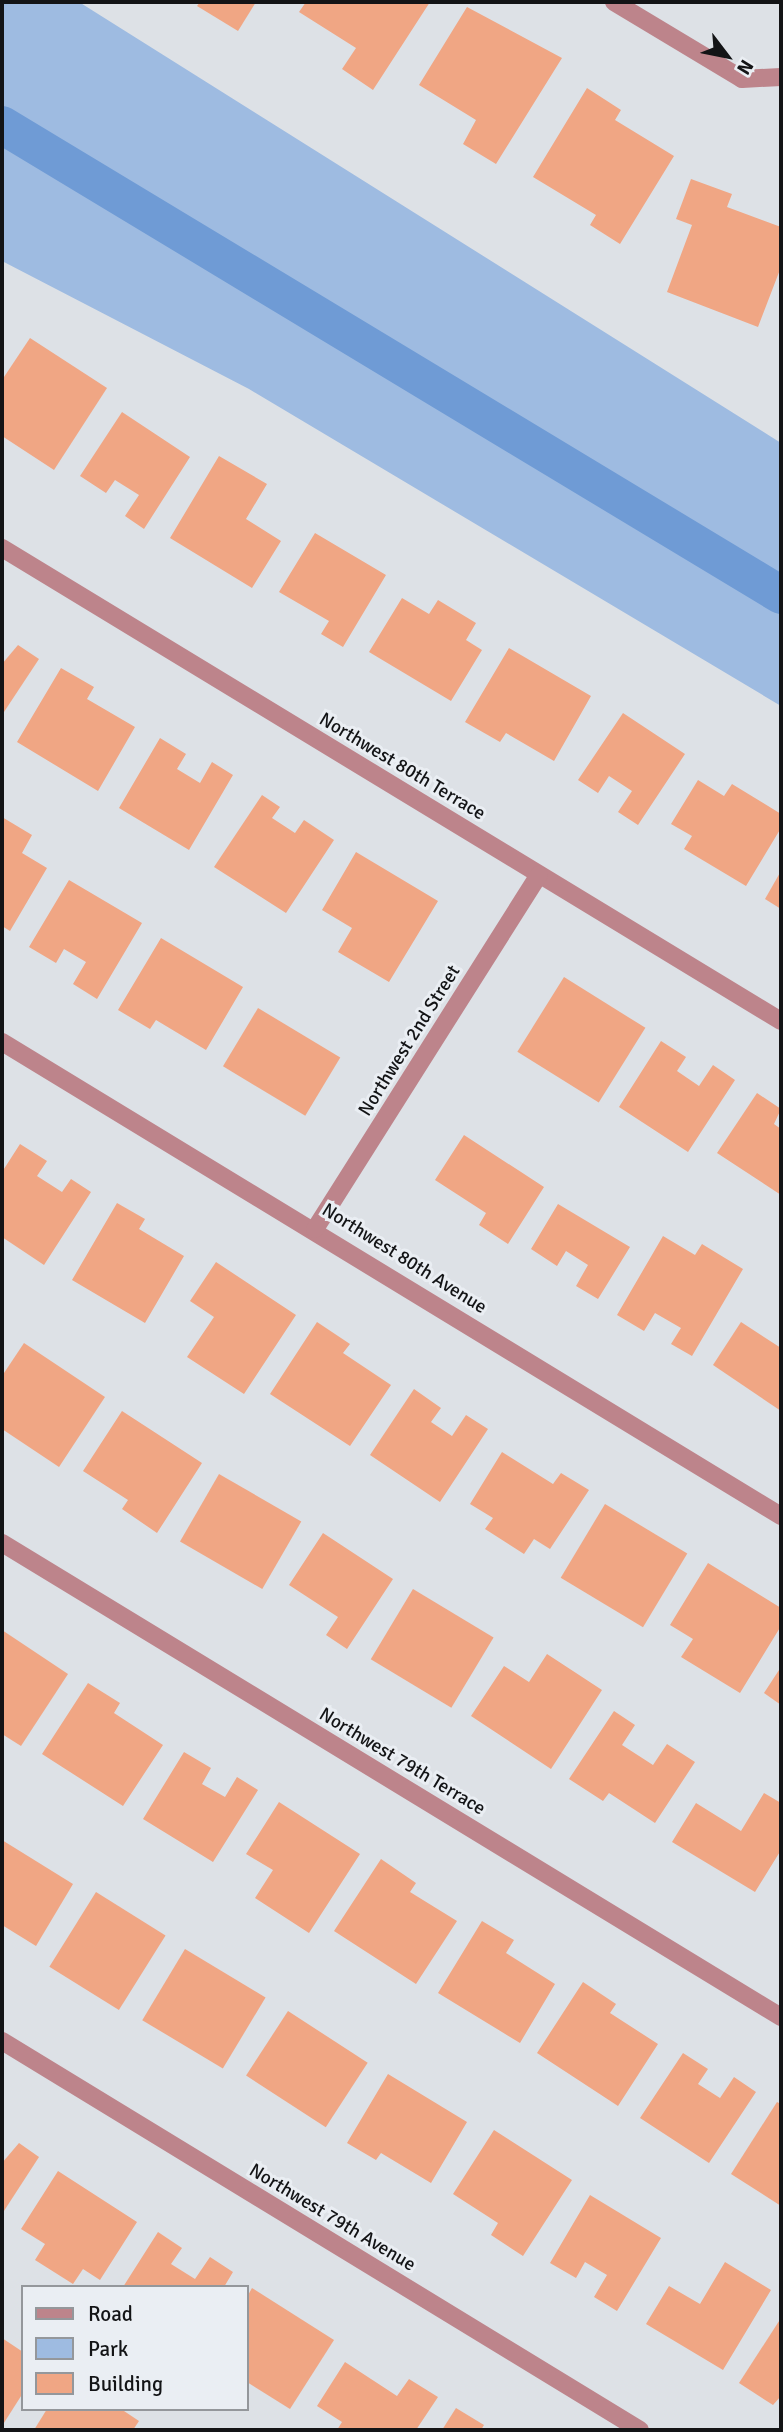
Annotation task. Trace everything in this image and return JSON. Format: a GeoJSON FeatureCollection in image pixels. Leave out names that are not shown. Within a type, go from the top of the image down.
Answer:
{"type":"FeatureCollection","features":[{"type":"Feature","properties":{"kind":"street"},"geometry":{"type":"LineString","coordinates":[[614,2],[742,79],[781,77]]}},
{"type":"Feature","properties":{"kind":"street","name":"Northwest 80th Terrace"},"geometry":{"type":"LineString","coordinates":[[2,548],[781,1021]]}},
{"type":"Feature","properties":{"kind":"street","name":"Northwest 2nd Street"},"geometry":{"type":"LineString","coordinates":[[315,1229],[540,875]]}},
{"type":"Feature","properties":{"kind":"street","name":"Northwest 80th Avenue"},"geometry":{"type":"LineString","coordinates":[[2,1042],[315,1229],[781,1516]]}},
{"type":"Feature","properties":{"kind":"street","name":"Northwest 79th Terrace"},"geometry":{"type":"LineString","coordinates":[[2,1543],[781,2017]]}},
{"type":"Feature","properties":{"kind":"street","name":"Northwest 79th Avenue"},"geometry":{"type":"LineString","coordinates":[[2,2041],[639,2430]]}},
{"type":"Feature","properties":{"kind":"green space"},"geometry":{"type":"Polygon","coordinates":[[[2,2],[79,2],[781,443],[781,706],[249,389],[2,261],[2,2]]]}},
{"type":"Feature","properties":{"kind":"building"},"geometry":{"type":"Polygon","coordinates":[[[200,2],[256,2],[238,31],[197,6],[200,2]]]}},
{"type":"Feature","properties":{"kind":"building"},"geometry":{"type":"Polygon","coordinates":[[[306,2],[430,2],[373,90],[342,69],[356,48],[299,12],[306,2]]]}},
{"type":"Feature","properties":{"kind":"building"},"geometry":{"type":"Polygon","coordinates":[[[467,7],[562,58],[496,164],[463,144],[476,120],[419,85],[467,7]]]}},
{"type":"Feature","properties":{"kind":"building"},"geometry":{"type":"Polygon","coordinates":[[[587,88],[621,110],[615,120],[674,156],[620,244],[590,225],[596,215],[533,177],[587,88]]]}},
{"type":"Feature","properties":{"kind":"building"},"geometry":{"type":"Polygon","coordinates":[[[691,179],[732,194],[727,207],[781,227],[781,267],[758,327],[667,292],[692,225],[676,219],[691,179]]]}},
{"type":"Feature","properties":{"kind":"building"},"geometry":{"type":"Polygon","coordinates":[[[30,338],[107,388],[54,470],[2,436],[2,380],[30,338]]]}},
{"type":"Feature","properties":{"kind":"building"},"geometry":{"type":"Polygon","coordinates":[[[122,412],[190,457],[144,529],[125,516],[139,495],[115,480],[106,493],[80,476],[122,412]]]}},
{"type":"Feature","properties":{"kind":"building"},"geometry":{"type":"Polygon","coordinates":[[[219,456],[267,484],[246,519],[281,541],[252,588],[170,538],[219,456]]]}},
{"type":"Feature","properties":{"kind":"building"},"geometry":{"type":"Polygon","coordinates":[[[315,533],[386,575],[343,647],[321,634],[329,621],[279,592],[315,533]]]}},
{"type":"Feature","properties":{"kind":"building"},"geometry":{"type":"Polygon","coordinates":[[[402,598],[429,614],[438,600],[476,623],[466,640],[482,650],[451,701],[369,652],[402,598]]]}},
{"type":"Feature","properties":{"kind":"building"},"geometry":{"type":"Polygon","coordinates":[[[18,645],[39,659],[2,715],[2,664],[18,645]]]}},
{"type":"Feature","properties":{"kind":"building"},"geometry":{"type":"Polygon","coordinates":[[[509,648],[591,696],[554,761],[506,733],[500,742],[465,722],[509,648]]]}},
{"type":"Feature","properties":{"kind":"building"},"geometry":{"type":"Polygon","coordinates":[[[61,668],[94,687],[87,699],[135,727],[98,791],[17,742],[61,668]]]}},
{"type":"Feature","properties":{"kind":"building"},"geometry":{"type":"Polygon","coordinates":[[[623,713],[685,754],[638,825],[618,812],[632,791],[609,776],[598,793],[578,780],[623,713]]]}},
{"type":"Feature","properties":{"kind":"building"},"geometry":{"type":"Polygon","coordinates":[[[160,738],[186,754],[177,769],[200,783],[212,762],[233,775],[189,850],[119,808],[160,738]]]}},
{"type":"Feature","properties":{"kind":"building"},"geometry":{"type":"Polygon","coordinates":[[[698,780],[724,796],[732,784],[781,814],[781,828],[746,886],[684,849],[692,836],[671,824],[698,780]]]}},
{"type":"Feature","properties":{"kind":"building"},"geometry":{"type":"Polygon","coordinates":[[[262,795],[280,807],[272,818],[295,833],[304,820],[334,840],[286,913],[214,867],[262,795]]]}},
{"type":"Feature","properties":{"kind":"building"},"geometry":{"type":"Polygon","coordinates":[[[2,817],[32,835],[22,853],[47,868],[10,931],[2,926],[2,817]]]}},
{"type":"Feature","properties":{"kind":"building"},"geometry":{"type":"Polygon","coordinates":[[[356,852],[438,901],[389,982],[338,952],[352,928],[322,910],[356,852]]]}},
{"type":"Feature","properties":{"kind":"building"},"geometry":{"type":"Polygon","coordinates":[[[781,871],[781,909],[765,899],[781,871]]]}},
{"type":"Feature","properties":{"kind":"building"},"geometry":{"type":"Polygon","coordinates":[[[69,880],[142,923],[97,999],[73,984],[86,962],[64,949],[56,963],[29,947],[69,880]]]}},
{"type":"Feature","properties":{"kind":"building"},"geometry":{"type":"Polygon","coordinates":[[[161,938],[243,987],[206,1050],[156,1020],[150,1029],[118,1010],[161,938]]]}},
{"type":"Feature","properties":{"kind":"building"},"geometry":{"type":"Polygon","coordinates":[[[564,977],[645,1028],[599,1103],[517,1052],[564,977]]]}},
{"type":"Feature","properties":{"kind":"building"},"geometry":{"type":"Polygon","coordinates":[[[258,1008],[340,1057],[305,1116],[223,1066],[258,1008]]]}},
{"type":"Feature","properties":{"kind":"building"},"geometry":{"type":"Polygon","coordinates":[[[661,1041],[686,1057],[677,1071],[699,1086],[713,1065],[735,1080],[688,1152],[619,1107],[661,1041]]]}},
{"type":"Feature","properties":{"kind":"building"},"geometry":{"type":"Polygon","coordinates":[[[757,1093],[781,1109],[774,1124],[781,1129],[781,1195],[717,1153],[757,1093]]]}},
{"type":"Feature","properties":{"kind":"building"},"geometry":{"type":"Polygon","coordinates":[[[464,1135],[544,1187],[508,1244],[479,1225],[486,1213],[435,1180],[464,1135]]]}},
{"type":"Feature","properties":{"kind":"building"},"geometry":{"type":"Polygon","coordinates":[[[20,1144],[47,1161],[37,1176],[62,1192],[71,1179],[91,1192],[44,1265],[2,1237],[2,1172],[20,1144]]]}},
{"type":"Feature","properties":{"kind":"building"},"geometry":{"type":"Polygon","coordinates":[[[117,1203],[145,1219],[139,1229],[184,1256],[145,1323],[72,1280],[117,1203]]]}},
{"type":"Feature","properties":{"kind":"building"},"geometry":{"type":"Polygon","coordinates":[[[558,1204],[630,1247],[598,1299],[576,1286],[588,1265],[566,1251],[557,1266],[531,1249],[558,1204]]]}},
{"type":"Feature","properties":{"kind":"building"},"geometry":{"type":"Polygon","coordinates":[[[663,1236],[695,1255],[702,1244],[743,1269],[692,1356],[671,1344],[681,1328],[655,1313],[644,1331],[617,1315],[663,1236]]]}},
{"type":"Feature","properties":{"kind":"building"},"geometry":{"type":"Polygon","coordinates":[[[216,1262],[296,1315],[244,1394],[187,1357],[214,1317],[190,1301],[216,1262]]]}},
{"type":"Feature","properties":{"kind":"building"},"geometry":{"type":"Polygon","coordinates":[[[317,1322],[350,1344],[343,1353],[391,1385],[350,1446],[270,1394],[317,1322]]]}},
{"type":"Feature","properties":{"kind":"building"},"geometry":{"type":"Polygon","coordinates":[[[741,1322],[781,1348],[781,1411],[713,1365],[741,1322]]]}},
{"type":"Feature","properties":{"kind":"building"},"geometry":{"type":"Polygon","coordinates":[[[24,1343],[105,1397],[59,1467],[2,1429],[2,1376],[24,1343]]]}},
{"type":"Feature","properties":{"kind":"building"},"geometry":{"type":"Polygon","coordinates":[[[414,1389],[441,1408],[431,1422],[452,1436],[466,1415],[488,1429],[440,1502],[370,1455],[414,1389]]]}},
{"type":"Feature","properties":{"kind":"building"},"geometry":{"type":"Polygon","coordinates":[[[122,1411],[202,1463],[157,1533],[122,1509],[128,1500],[83,1471],[122,1411]]]}},
{"type":"Feature","properties":{"kind":"building"},"geometry":{"type":"Polygon","coordinates":[[[502,1452],[553,1484],[561,1473],[589,1490],[550,1549],[534,1539],[524,1554],[485,1529],[493,1518],[470,1504],[502,1452]]]}},
{"type":"Feature","properties":{"kind":"building"},"geometry":{"type":"Polygon","coordinates":[[[219,1474],[301,1522],[262,1589],[180,1542],[219,1474]]]}},
{"type":"Feature","properties":{"kind":"building"},"geometry":{"type":"Polygon","coordinates":[[[605,1504],[687,1553],[643,1627],[561,1578],[605,1504]]]}},
{"type":"Feature","properties":{"kind":"building"},"geometry":{"type":"Polygon","coordinates":[[[323,1533],[393,1579],[347,1649],[326,1635],[338,1617],[289,1585],[323,1533]]]}},
{"type":"Feature","properties":{"kind":"building"},"geometry":{"type":"Polygon","coordinates":[[[708,1563],[781,1608],[781,1626],[740,1693],[681,1657],[693,1639],[670,1625],[708,1563]]]}},
{"type":"Feature","properties":{"kind":"building"},"geometry":{"type":"Polygon","coordinates":[[[413,1589],[494,1637],[451,1708],[371,1659],[413,1589]]]}},
{"type":"Feature","properties":{"kind":"building"},"geometry":{"type":"Polygon","coordinates":[[[2,1630],[68,1674],[21,1746],[2,1734],[2,1630]]]}},
{"type":"Feature","properties":{"kind":"building"},"geometry":{"type":"Polygon","coordinates":[[[547,1654],[602,1690],[551,1769],[471,1716],[504,1666],[529,1682],[547,1654]]]}},
{"type":"Feature","properties":{"kind":"building"},"geometry":{"type":"Polygon","coordinates":[[[781,1667],[781,1705],[764,1693],[781,1667]]]}},
{"type":"Feature","properties":{"kind":"building"},"geometry":{"type":"Polygon","coordinates":[[[88,1683],[120,1703],[114,1713],[163,1745],[123,1806],[42,1754],[88,1683]]]}},
{"type":"Feature","properties":{"kind":"building"},"geometry":{"type":"Polygon","coordinates":[[[614,1711],[635,1725],[622,1745],[653,1765],[667,1744],[695,1762],[655,1823],[609,1793],[603,1801],[569,1779],[614,1711]]]}},
{"type":"Feature","properties":{"kind":"building"},"geometry":{"type":"Polygon","coordinates":[[[184,1752],[211,1768],[202,1784],[225,1797],[237,1777],[258,1790],[213,1862],[143,1819],[184,1752]]]}},
{"type":"Feature","properties":{"kind":"building"},"geometry":{"type":"Polygon","coordinates":[[[764,1793],[781,1803],[781,1850],[755,1892],[672,1842],[696,1803],[741,1831],[764,1793]]]}},
{"type":"Feature","properties":{"kind":"building"},"geometry":{"type":"Polygon","coordinates":[[[279,1802],[360,1854],[309,1933],[255,1898],[273,1870],[246,1854],[279,1802]]]}},
{"type":"Feature","properties":{"kind":"building"},"geometry":{"type":"Polygon","coordinates":[[[2,1840],[73,1884],[36,1946],[2,1925],[2,1840]]]}},
{"type":"Feature","properties":{"kind":"building"},"geometry":{"type":"Polygon","coordinates":[[[381,1859],[416,1883],[410,1892],[457,1921],[416,1984],[334,1931],[381,1859]]]}},
{"type":"Feature","properties":{"kind":"building"},"geometry":{"type":"Polygon","coordinates":[[[96,1892],[166,1935],[119,2010],[49,1967],[96,1892]]]}},
{"type":"Feature","properties":{"kind":"building"},"geometry":{"type":"Polygon","coordinates":[[[482,1921],[514,1940],[506,1953],[555,1984],[520,2043],[438,1993],[482,1921]]]}},
{"type":"Feature","properties":{"kind":"building"},"geometry":{"type":"Polygon","coordinates":[[[185,1949],[266,1997],[223,2069],[142,2020],[185,1949]]]}},
{"type":"Feature","properties":{"kind":"building"},"geometry":{"type":"Polygon","coordinates":[[[583,1982],[616,2004],[610,2013],[658,2044],[618,2106],[537,2053],[583,1982]]]}},
{"type":"Feature","properties":{"kind":"building"},"geometry":{"type":"Polygon","coordinates":[[[288,2011],[368,2063],[326,2127],[246,2076],[288,2011]]]}},
{"type":"Feature","properties":{"kind":"building"},"geometry":{"type":"Polygon","coordinates":[[[683,2053],[708,2069],[698,2084],[720,2098],[734,2077],[756,2092],[709,2163],[640,2118],[683,2053]]]}},
{"type":"Feature","properties":{"kind":"building"},"geometry":{"type":"Polygon","coordinates":[[[388,2074],[467,2122],[431,2183],[381,2153],[376,2160],[347,2143],[388,2074]]]}},
{"type":"Feature","properties":{"kind":"building"},"geometry":{"type":"Polygon","coordinates":[[[777,2102],[781,2104],[781,2206],[731,2174],[777,2102]]]}},
{"type":"Feature","properties":{"kind":"building"},"geometry":{"type":"Polygon","coordinates":[[[494,2130],[572,2180],[523,2256],[491,2235],[498,2223],[453,2194],[494,2130]]]}},
{"type":"Feature","properties":{"kind":"building"},"geometry":{"type":"Polygon","coordinates":[[[19,2143],[39,2157],[2,2214],[2,2163],[19,2143]]]}},
{"type":"Feature","properties":{"kind":"building"},"geometry":{"type":"Polygon","coordinates":[[[58,2171],[137,2222],[100,2280],[83,2269],[73,2284],[35,2260],[45,2244],[21,2229],[58,2171]]]}},
{"type":"Feature","properties":{"kind":"building"},"geometry":{"type":"Polygon","coordinates":[[[590,2195],[661,2238],[617,2311],[594,2297],[607,2275],[585,2262],[576,2278],[550,2263],[590,2195]]]}},
{"type":"Feature","properties":{"kind":"building"},"geometry":{"type":"Polygon","coordinates":[[[158,2232],[182,2248],[171,2264],[195,2279],[210,2257],[233,2272],[225,2285],[124,2285],[158,2232]]]}},
{"type":"Feature","properties":{"kind":"building"},"geometry":{"type":"Polygon","coordinates":[[[725,2262],[771,2290],[723,2370],[646,2324],[669,2286],[700,2304],[725,2262]]]}},
{"type":"Feature","properties":{"kind":"building"},"geometry":{"type":"Polygon","coordinates":[[[252,2288],[334,2340],[290,2409],[248,2383],[248,2295],[252,2288]]]}},
{"type":"Feature","properties":{"kind":"building"},"geometry":{"type":"Polygon","coordinates":[[[781,2318],[781,2396],[773,2405],[739,2383],[781,2318]]]}},
{"type":"Feature","properties":{"kind":"building"},"geometry":{"type":"Polygon","coordinates":[[[2,2338],[21,2351],[21,2396],[2,2426],[2,2338]]]}},
{"type":"Feature","properties":{"kind":"building"},"geometry":{"type":"Polygon","coordinates":[[[345,2362],[397,2396],[409,2379],[438,2397],[416,2430],[337,2430],[342,2422],[317,2406],[345,2362]]]}},
{"type":"Feature","properties":{"kind":"building"},"geometry":{"type":"Polygon","coordinates":[[[456,2408],[484,2425],[481,2430],[442,2430],[456,2408]]]}},
{"type":"Feature","properties":{"kind":"building"},"geometry":{"type":"Polygon","coordinates":[[[46,2411],[124,2411],[139,2421],[133,2430],[34,2430],[46,2411]]]}},
{"type":"Feature","properties":{"kind":"waterway"},"geometry":{"type":"LineString","coordinates":[[2,125],[781,595]]}}]}
